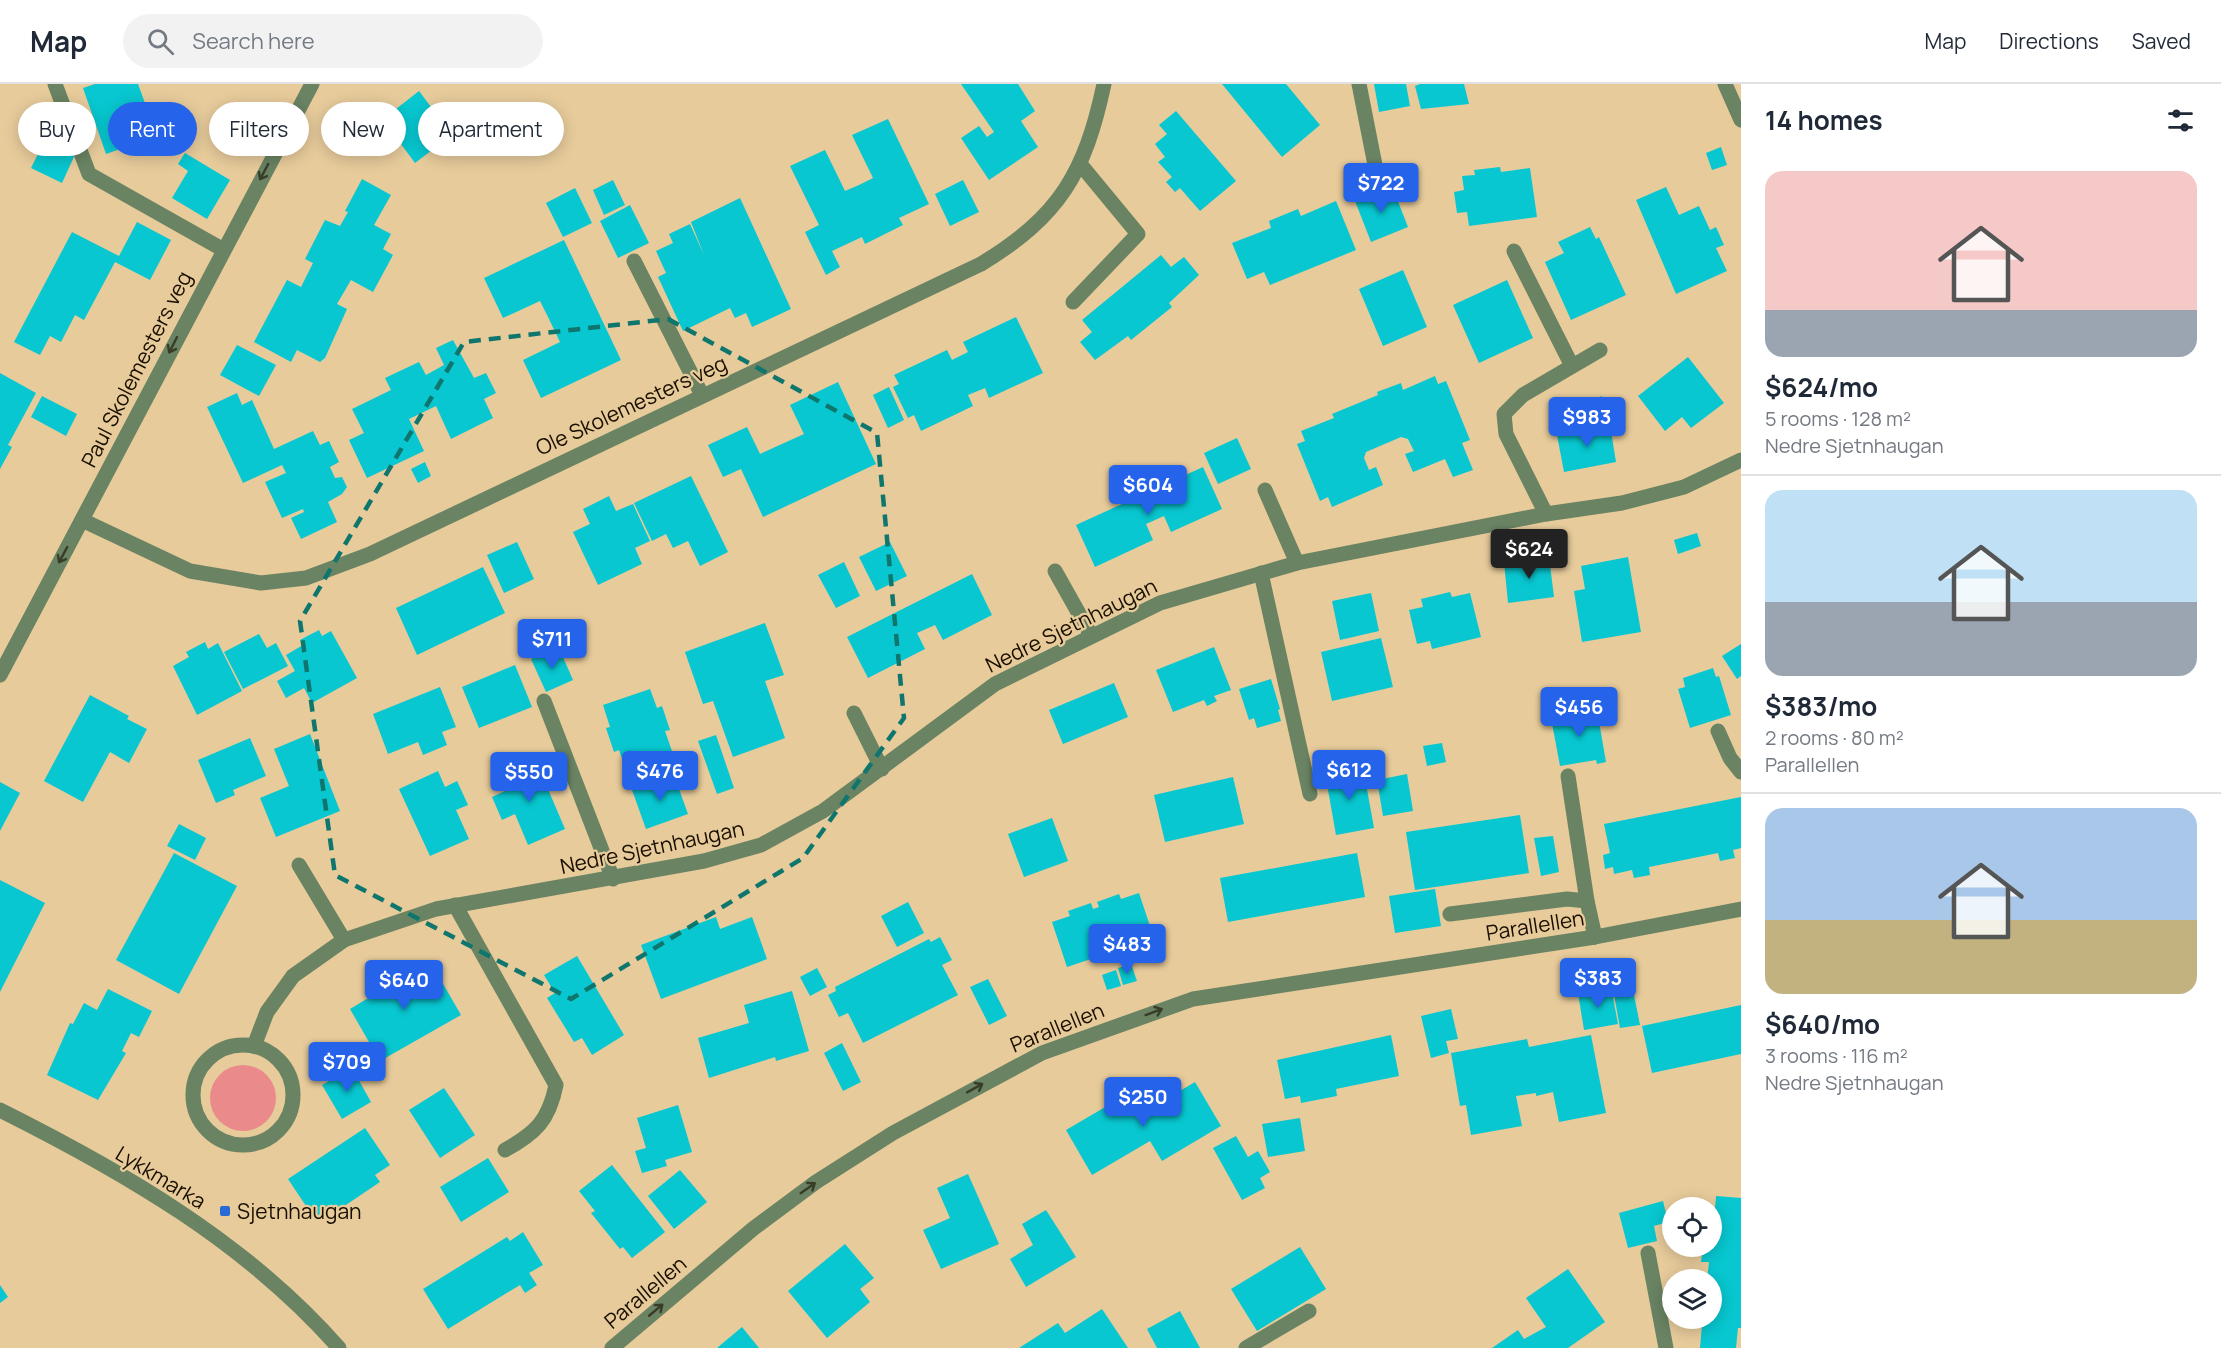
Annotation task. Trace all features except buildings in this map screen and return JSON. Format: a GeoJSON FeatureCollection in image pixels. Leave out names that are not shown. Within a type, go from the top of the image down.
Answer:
{"type":"FeatureCollection","features":[{"type":"Feature","properties":{"kind":"street"},"geometry":{"type":"LineString","coordinates":[[55,84],[89,174],[222,249]]}},
{"type":"Feature","properties":{"kind":"street","name":"Paul Skolemesters veg"},"geometry":{"type":"LineString","coordinates":[[0,675],[222,249],[312,84]]}},
{"type":"Feature","properties":{"kind":"street","name":"Ole Skolemesters veg"},"geometry":{"type":"LineString","coordinates":[[82,520],[190,571],[261,583],[306,578],[370,554],[702,394],[990,259],[1016,243],[1044,217],[1081,165],[1095,126],[1104,84]]}},
{"type":"Feature","properties":{"kind":"street"},"geometry":{"type":"LineString","coordinates":[[1359,84],[1375,165]]}},
{"type":"Feature","properties":{"kind":"street"},"geometry":{"type":"LineString","coordinates":[[1725,84],[1741,120]]}},
{"type":"Feature","properties":{"kind":"street"},"geometry":{"type":"LineString","coordinates":[[1073,303],[1138,234],[1081,165]]}},
{"type":"Feature","properties":{"kind":"street"},"geometry":{"type":"LineString","coordinates":[[1514,251],[1572,366]]}},
{"type":"Feature","properties":{"kind":"street"},"geometry":{"type":"LineString","coordinates":[[634,261],[702,394]]}},
{"type":"Feature","properties":{"kind":"street"},"geometry":{"type":"LineString","coordinates":[[1546,514],[1506,434],[1504,414],[1523,395],[1600,350]]}},
{"type":"Feature","properties":{"kind":"street","name":"Nedre Sjetnhaugan"},"geometry":{"type":"LineString","coordinates":[[254,1046],[267,1012],[293,976],[344,940],[436,909],[613,879],[704,861],[761,845],[823,811],[995,684],[1090,635],[1160,603],[1297,562],[1546,514],[1622,503],[1684,488],[1741,460]]}},
{"type":"Feature","properties":{"kind":"street"},"geometry":{"type":"LineString","coordinates":[[1265,490],[1297,562]]}},
{"type":"Feature","properties":{"kind":"street"},"geometry":{"type":"LineString","coordinates":[[1055,571],[1090,635]]}},
{"type":"Feature","properties":{"kind":"street"},"geometry":{"type":"LineString","coordinates":[[1261,573],[1310,794]]}},
{"type":"Feature","properties":{"kind":"street"},"geometry":{"type":"LineString","coordinates":[[544,701],[613,879]]}},
{"type":"Feature","properties":{"kind":"street"},"geometry":{"type":"LineString","coordinates":[[854,713],[882,769]]}},
{"type":"Feature","properties":{"kind":"street"},"geometry":{"type":"LineString","coordinates":[[1718,731],[1730,758],[1741,772]]}},
{"type":"Feature","properties":{"kind":"street"},"geometry":{"type":"LineString","coordinates":[[1568,776],[1587,902],[1595,937]]}},
{"type":"Feature","properties":{"kind":"street"},"geometry":{"type":"LineString","coordinates":[[299,865],[344,940]]}},
{"type":"Feature","properties":{"kind":"street"},"geometry":{"type":"LineString","coordinates":[[1450,914],[1567,898],[1587,902]]}},
{"type":"Feature","properties":{"kind":"street"},"geometry":{"type":"LineString","coordinates":[[455,905],[556,1085],[552,1105],[532,1135],[506,1150]]}},
{"type":"Feature","properties":{"kind":"street","name":"Parallellen"},"geometry":{"type":"LineString","coordinates":[[612,1348],[754,1228],[816,1182],[888,1136],[1042,1053],[1192,999],[1595,937],[1741,909]]}},
{"type":"Feature","properties":{"kind":"street"},"geometry":{"type":"LineString","coordinates":[[238,1045],[254,1046],[270,1052],[282,1064],[291,1078],[294,1095],[291,1111],[283,1126],[271,1137],[256,1144],[240,1146],[223,1142],[204,1126],[193,1104],[194,1087],[199,1071],[216,1054],[238,1045]]}},
{"type":"Feature","properties":{"kind":"street","name":"Lykkmarka"},"geometry":{"type":"LineString","coordinates":[[0,1110],[96,1161],[186,1214],[250,1261],[339,1348]]}},
{"type":"Feature","properties":{"kind":"street"},"geometry":{"type":"LineString","coordinates":[[1648,1252],[1666,1348]]}},
{"type":"Feature","properties":{"kind":"street"},"geometry":{"type":"LineString","coordinates":[[1246,1348],[1308,1311]]}},
{"type":"Feature","properties":{"kind":"highlighted area"},"geometry":{"type":"Polygon","coordinates":[[[668,319],[877,433],[904,718],[803,858],[571,999],[335,875],[300,621],[464,342],[668,319]]]}},
{"type":"Feature","properties":{"kind":"shaded area"},"geometry":{"type":"Polygon","coordinates":[[[243,1065],[255,1068],[266,1075],[273,1086],[276,1098],[273,1110],[266,1121],[255,1128],[243,1131],[231,1128],[220,1121],[213,1110],[210,1098],[213,1086],[220,1075],[231,1068],[243,1065]]]}},
{"type":"Feature","properties":{"kind":"place","name":"Sjetnhaugan"},"geometry":{"type":"Point","coordinates":[225,1211]}}]}
